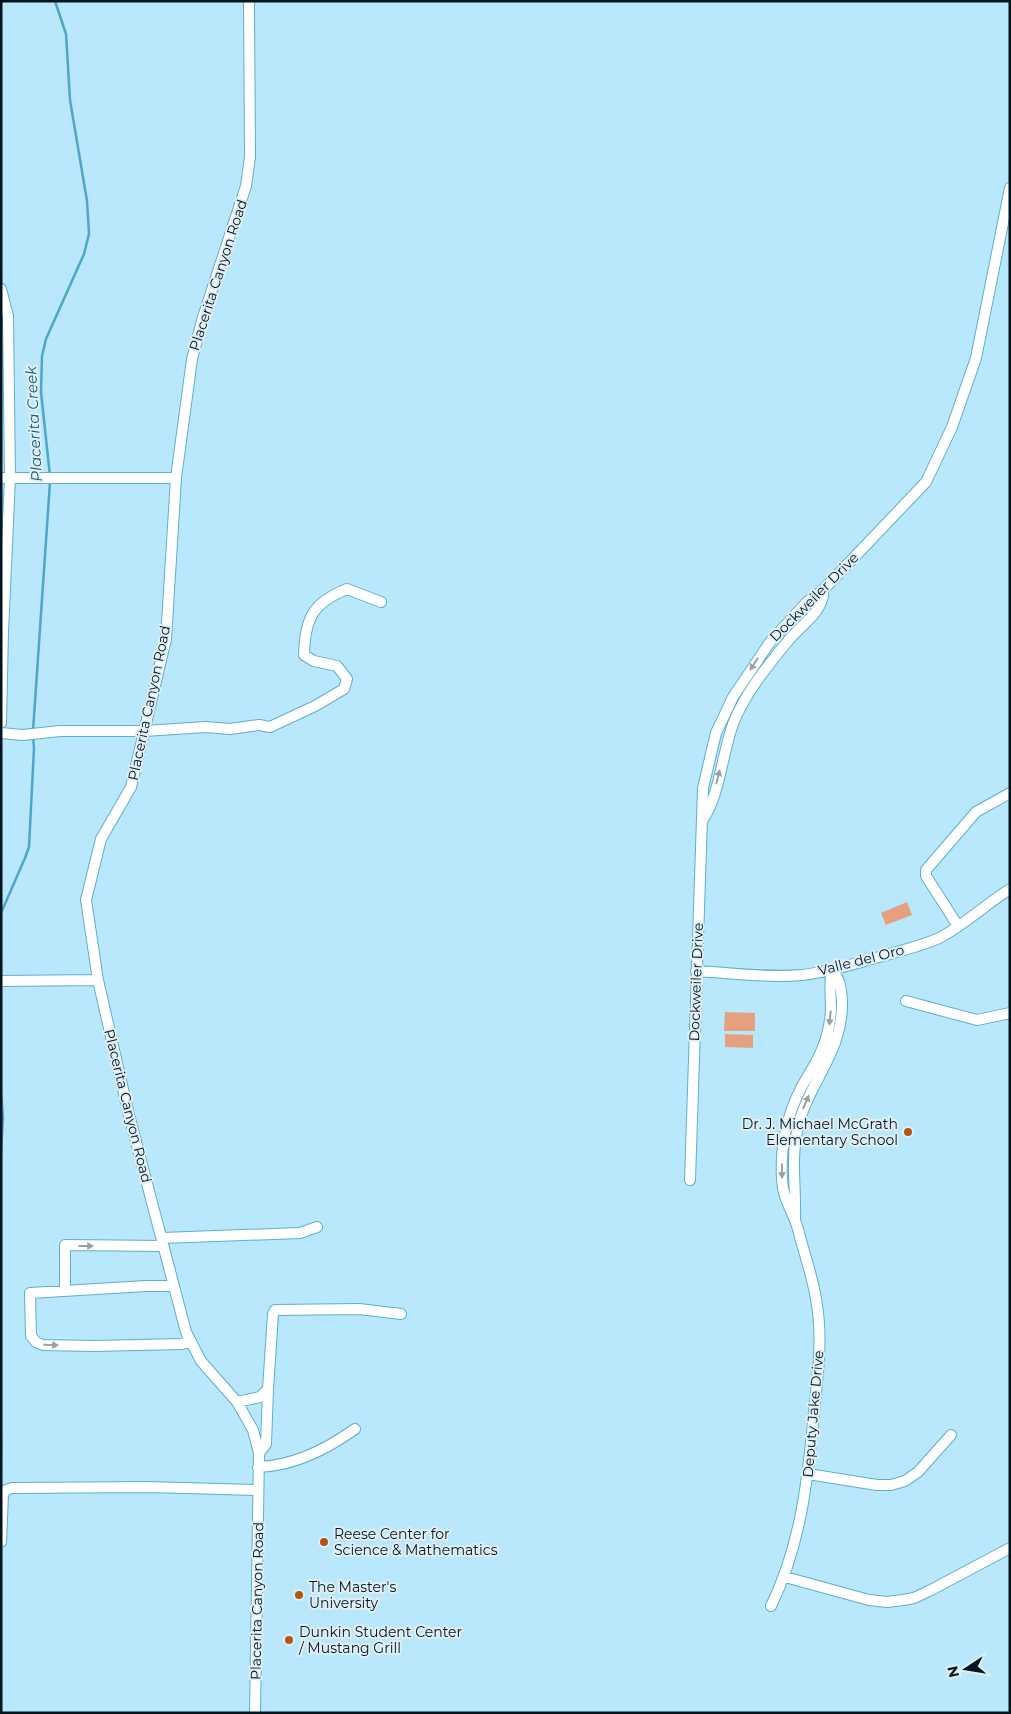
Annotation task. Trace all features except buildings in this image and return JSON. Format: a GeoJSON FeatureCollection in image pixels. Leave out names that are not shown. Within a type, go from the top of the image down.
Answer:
{"type":"FeatureCollection","features":[{"type":"Feature","properties":{"kind":"street","name":"Placerita Canyon Road"},"geometry":{"type":"LineString","coordinates":[[249,1],[250,157],[246,186],[196,342],[176,478],[166,639],[131,787],[101,839],[86,900],[98,980],[128,1111],[173,1286],[190,1341],[201,1362],[237,1402],[252,1430],[259,1452],[255,1713]]}},
{"type":"Feature","properties":{"kind":"street","name":"Dockweiler Drive"},"geometry":{"type":"LineString","coordinates":[[690,1180],[701,822],[712,801],[722,758],[733,723],[741,707],[771,662],[818,609],[823,600],[822,590],[926,482],[952,428],[976,358],[1010,188]]}},
{"type":"Feature","properties":{"kind":"street"},"geometry":{"type":"LineString","coordinates":[[1,289],[8,316],[1,723]]}},
{"type":"Feature","properties":{"kind":"street"},"geometry":{"type":"LineString","coordinates":[[5,478],[176,478]]}},
{"type":"Feature","properties":{"kind":"street"},"geometry":{"type":"LineString","coordinates":[[1,733],[23,735],[60,731],[144,731],[206,726],[230,730],[259,725],[270,727],[334,696],[344,689],[347,679],[338,666],[314,661],[304,656],[305,634],[309,618],[318,606],[327,598],[347,589],[381,602]]}},
{"type":"Feature","properties":{"kind":"street"},"geometry":{"type":"LineString","coordinates":[[958,926],[926,876],[926,870],[976,812],[1010,793]]}},
{"type":"Feature","properties":{"kind":"street","name":"Valle del Oro"},"geometry":{"type":"LineString","coordinates":[[696,971],[763,976],[801,975],[832,970],[919,945],[940,937],[1010,889]]}},
{"type":"Feature","properties":{"kind":"street","name":"Deputy Jake Drive"},"geometry":{"type":"LineString","coordinates":[[771,1606],[785,1577],[798,1531],[808,1474],[820,1333],[816,1299],[794,1219],[785,1201],[782,1180],[784,1141],[794,1104],[826,1038],[831,1011],[830,980],[832,970]]}},
{"type":"Feature","properties":{"kind":"street"},"geometry":{"type":"LineString","coordinates":[[1,981],[98,980]]}},
{"type":"Feature","properties":{"kind":"street"},"geometry":{"type":"LineString","coordinates":[[906,1000],[977,1020],[1010,1013]]}},
{"type":"Feature","properties":{"kind":"street"},"geometry":{"type":"LineString","coordinates":[[65,1291],[65,1246],[300,1233],[317,1227]]}},
{"type":"Feature","properties":{"kind":"street"},"geometry":{"type":"LineString","coordinates":[[173,1286],[30,1293],[32,1336],[39,1344],[124,1346],[182,1344],[190,1341]]}},
{"type":"Feature","properties":{"kind":"street"},"geometry":{"type":"LineString","coordinates":[[259,1452],[266,1444],[273,1314],[275,1310],[358,1310],[401,1314]]}},
{"type":"Feature","properties":{"kind":"street"},"geometry":{"type":"LineString","coordinates":[[237,1402],[260,1397],[268,1389]]}},
{"type":"Feature","properties":{"kind":"street"},"geometry":{"type":"LineString","coordinates":[[258,1467],[296,1460],[317,1452],[337,1442],[355,1428]]}},
{"type":"Feature","properties":{"kind":"street"},"geometry":{"type":"LineString","coordinates":[[808,1474],[877,1485],[891,1485],[905,1481],[918,1472],[952,1435]]}},
{"type":"Feature","properties":{"kind":"street"},"geometry":{"type":"LineString","coordinates":[[1,1542],[3,1495],[6,1490],[12,1488],[138,1487],[258,1490]]}},
{"type":"Feature","properties":{"kind":"street"},"geometry":{"type":"LineString","coordinates":[[785,1577],[869,1600],[887,1602],[903,1600],[914,1598],[931,1590],[1010,1548]]}},
{"type":"Feature","properties":{"kind":"shaded area"},"geometry":{"type":"Polygon","coordinates":[[[907,902],[912,915],[886,925],[881,913],[907,902]]]}},
{"type":"Feature","properties":{"kind":"shaded area"},"geometry":{"type":"Polygon","coordinates":[[[725,1012],[755,1013],[755,1031],[724,1031],[725,1012]]]}},
{"type":"Feature","properties":{"kind":"shaded area"},"geometry":{"type":"Polygon","coordinates":[[[725,1034],[753,1035],[753,1048],[725,1047],[725,1034]]]}},
{"type":"Feature","properties":{"kind":"waterway","name":"Placerita Creek"},"geometry":{"type":"LineString","coordinates":[[50,476],[41,392],[42,356],[46,339],[84,254],[89,234],[87,201],[70,100],[66,34],[55,1]]}},
{"type":"Feature","properties":{"kind":"waterway","name":"Placerita Creek"},"geometry":{"type":"LineString","coordinates":[[33,731],[50,482]]}},
{"type":"Feature","properties":{"kind":"waterway","name":"Placerita Creek"},"geometry":{"type":"LineString","coordinates":[[1,913],[29,847],[33,736]]}},
{"type":"Feature","properties":{"kind":"waterway","name":"Placerita Creek"},"geometry":{"type":"LineString","coordinates":[[1,1094],[3,1117],[1,1153]]}},
{"type":"Feature","properties":{"kind":"waterway","name":"Placerita Creek"},"geometry":{"type":"LineString","coordinates":[[1,1438],[1,1454]]}},
{"type":"Feature","properties":{"kind":"place","name":"Dr. J. Michael McGrath Elementary School"},"geometry":{"type":"Point","coordinates":[908,1132]}},
{"type":"Feature","properties":{"kind":"place","name":"Reese Center for Science & Mathematics"},"geometry":{"type":"Point","coordinates":[324,1542]}},
{"type":"Feature","properties":{"kind":"place","name":"The Master's University"},"geometry":{"type":"Point","coordinates":[299,1595]}},
{"type":"Feature","properties":{"kind":"place","name":"Dunkin Student Center / Mustang Grill"},"geometry":{"type":"Point","coordinates":[289,1640]}}]}
